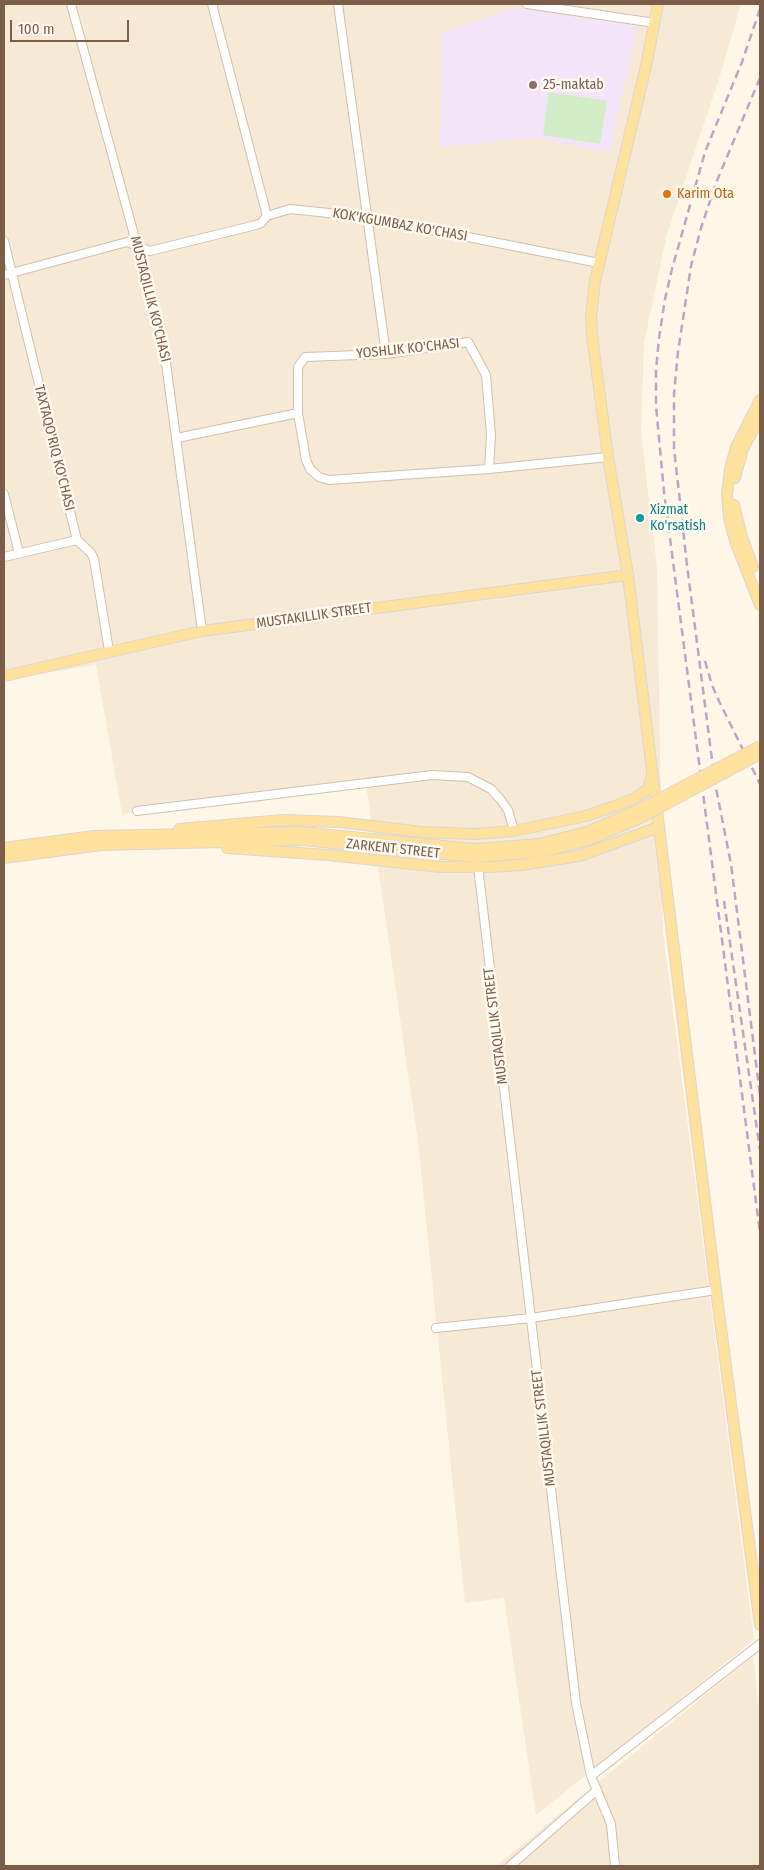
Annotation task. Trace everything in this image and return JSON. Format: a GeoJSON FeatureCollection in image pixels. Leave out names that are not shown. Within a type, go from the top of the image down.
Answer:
{"type":"FeatureCollection","features":[{"type":"Feature","properties":{"kind":"main road"},"geometry":{"type":"LineString","coordinates":[[658,4],[592,298],[592,335],[608,456],[628,575],[716,1290],[760,1625]]}},
{"type":"Feature","properties":{"kind":"main road"},"geometry":{"type":"LineString","coordinates":[[760,400],[736,447],[730,469],[727,494],[729,518],[735,541],[760,604]]}},
{"type":"Feature","properties":{"kind":"main road"},"geometry":{"type":"LineString","coordinates":[[760,417],[740,459],[733,494],[742,537],[760,587]]}},
{"type":"Feature","properties":{"kind":"main road","name":"MUSTAKILLIK STREET"},"geometry":{"type":"LineString","coordinates":[[4,676],[202,631],[628,575]]}},
{"type":"Feature","properties":{"kind":"main road","name":"ZARKENT STREET"},"geometry":{"type":"LineString","coordinates":[[4,848],[94,836],[300,832],[475,849],[539,844],[587,832],[639,814],[760,746]]}},
{"type":"Feature","properties":{"kind":"main road","name":"ZARKENT STREET"},"geometry":{"type":"LineString","coordinates":[[4,858],[101,845],[302,840],[476,857],[550,850],[589,840],[760,754]]}},
{"type":"Feature","properties":{"kind":"main road"},"geometry":{"type":"LineString","coordinates":[[94,836],[283,820],[340,822],[422,832],[475,834],[514,831],[586,816],[636,798],[648,789],[651,768]]}},
{"type":"Feature","properties":{"kind":"main road"},"geometry":{"type":"LineString","coordinates":[[101,845],[184,844],[328,855],[441,867],[522,865],[579,856],[659,827]]}},
{"type":"Feature","properties":{"kind":"street","name":"MUSTAQILLIK KO'CHASI"},"geometry":{"type":"LineString","coordinates":[[70,4],[163,341],[202,631]]}},
{"type":"Feature","properties":{"kind":"street"},"geometry":{"type":"LineString","coordinates":[[212,4],[268,216]]}},
{"type":"Feature","properties":{"kind":"street"},"geometry":{"type":"LineString","coordinates":[[338,4],[386,354]]}},
{"type":"Feature","properties":{"kind":"street"},"geometry":{"type":"LineString","coordinates":[[527,4],[655,22]]}},
{"type":"Feature","properties":{"kind":"street","name":"KOK'KGUMBAZ KO'CHASI"},"geometry":{"type":"LineString","coordinates":[[7,274],[127,242],[150,251],[256,225],[268,216],[290,209],[367,217],[599,263]]}},
{"type":"Feature","properties":{"kind":"street","name":"TAXTAQO'RIQ KO'CHASI"},"geometry":{"type":"LineString","coordinates":[[4,241],[7,274],[77,540],[91,553],[94,559],[109,651]]}},
{"type":"Feature","properties":{"kind":"street","name":"YOSHLIK KO'CHASI"},"geometry":{"type":"LineString","coordinates":[[489,469],[491,435],[486,375],[468,342],[386,354],[305,357],[298,367],[298,413],[306,460],[310,469],[319,477],[329,480],[489,469],[608,456]]}},
{"type":"Feature","properties":{"kind":"street"},"geometry":{"type":"LineString","coordinates":[[176,438],[298,413]]}},
{"type":"Feature","properties":{"kind":"street"},"geometry":{"type":"LineString","coordinates":[[4,494],[19,553]]}},
{"type":"Feature","properties":{"kind":"street"},"geometry":{"type":"LineString","coordinates":[[4,556],[77,540]]}},
{"type":"Feature","properties":{"kind":"street"},"geometry":{"type":"LineString","coordinates":[[137,811],[413,777],[432,775],[468,776],[491,789],[508,810],[514,831]]}},
{"type":"Feature","properties":{"kind":"street","name":"MUSTAQILLIK STREET"},"geometry":{"type":"LineString","coordinates":[[478,866],[576,1703],[591,1776],[611,1824],[615,1866]]}},
{"type":"Feature","properties":{"kind":"street"},"geometry":{"type":"LineString","coordinates":[[436,1328],[531,1318],[716,1290]]}},
{"type":"Feature","properties":{"kind":"street"},"geometry":{"type":"LineString","coordinates":[[591,1776],[760,1644]]}},
{"type":"Feature","properties":{"kind":"street"},"geometry":{"type":"LineString","coordinates":[[510,1866],[597,1790]]}},
{"type":"Feature","properties":{"kind":"shaded area"},"geometry":{"type":"Polygon","coordinates":[[[4,4],[741,4],[719,79],[667,234],[644,343],[641,433],[657,567],[663,932],[754,1640],[536,1815],[504,1598],[465,1603],[418,1142],[365,778],[122,814],[96,665],[4,680],[4,4]]]}},
{"type":"Feature","properties":{"kind":"shaded area","name":"25-maktab"},"geometry":{"type":"Polygon","coordinates":[[[515,8],[638,26],[610,152],[537,138],[440,147],[442,33],[515,8]]]}},
{"type":"Feature","properties":{"kind":"shaded area"},"geometry":{"type":"Polygon","coordinates":[[[753,1656],[760,1721],[760,1866],[496,1866],[753,1656]]]}},
{"type":"Feature","properties":{"kind":"green space"},"geometry":{"type":"Polygon","coordinates":[[[549,92],[607,101],[600,144],[543,135],[549,92]]]}},
{"type":"Feature","properties":{"kind":"railway"},"geometry":{"type":"LineString","coordinates":[[760,9],[742,62],[705,152],[665,299],[656,370],[656,406],[664,492],[760,1233]]}},
{"type":"Feature","properties":{"kind":"railway"},"geometry":{"type":"LineString","coordinates":[[760,78],[716,183],[701,228],[691,266],[678,352],[674,394],[674,448],[687,565],[715,783],[731,864],[760,1095]]}},
{"type":"Feature","properties":{"kind":"railway"},"geometry":{"type":"LineString","coordinates":[[705,661],[719,701],[760,784]]}},
{"type":"Feature","properties":{"kind":"railway"},"geometry":{"type":"LineString","coordinates":[[724,901],[760,1150]]}},
{"type":"Feature","properties":{"kind":"place","name":"25-maktab"},"geometry":{"type":"Point","coordinates":[533,85]}},
{"type":"Feature","properties":{"kind":"place","name":"Karim Ota"},"geometry":{"type":"Point","coordinates":[667,194]}},
{"type":"Feature","properties":{"kind":"place","name":"Xizmat Ko'rsatish"},"geometry":{"type":"Point","coordinates":[640,518]}}]}
